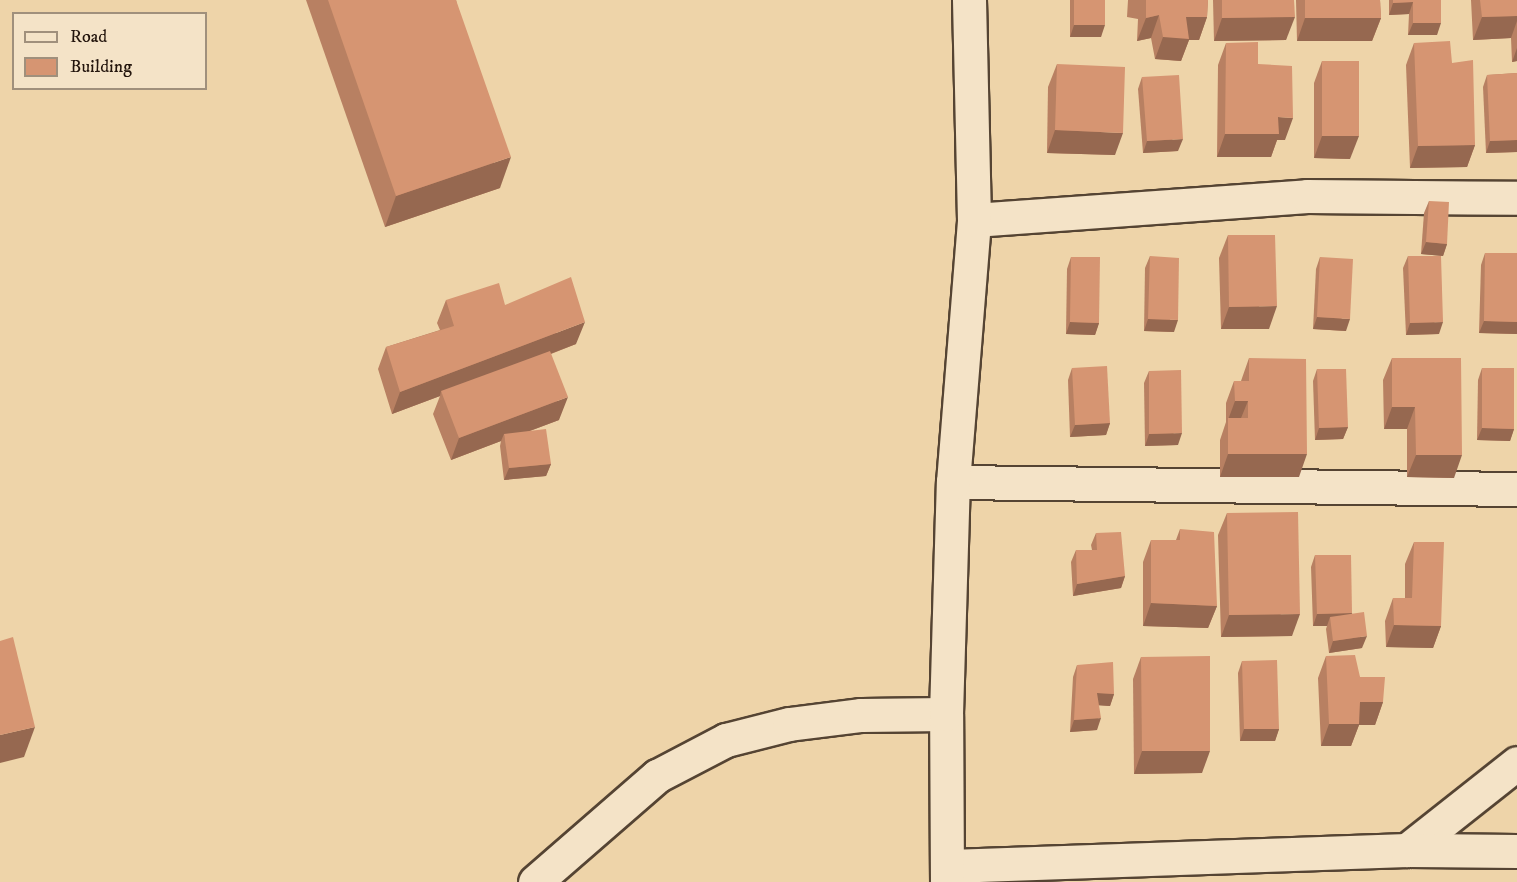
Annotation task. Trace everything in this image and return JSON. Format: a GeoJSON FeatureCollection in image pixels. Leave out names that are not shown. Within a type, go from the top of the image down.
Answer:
{"type":"FeatureCollection","features":[{"type":"Feature","properties":{"kind":"street"},"geometry":{"type":"LineString","coordinates":[[969,0],[974,220],[953,482],[946,714],[948,874],[1407,850],[1517,851]]}},
{"type":"Feature","properties":{"kind":"street"},"geometry":{"type":"LineString","coordinates":[[974,220],[1308,196],[1517,198]]}},
{"type":"Feature","properties":{"kind":"street"},"geometry":{"type":"LineString","coordinates":[[953,482],[1517,489]]}},
{"type":"Feature","properties":{"kind":"street"},"geometry":{"type":"LineString","coordinates":[[535,882],[657,776],[726,740],[789,724],[861,715],[946,714]]}},
{"type":"Feature","properties":{"kind":"street"},"geometry":{"type":"LineString","coordinates":[[1407,850],[1517,763]]}},
{"type":"Feature","properties":{"kind":"building"},"geometry":{"type":"Polygon","coordinates":[[[328,0],[456,0],[511,157],[396,196],[328,0]]]}},
{"type":"Feature","properties":{"kind":"building"},"geometry":{"type":"Polygon","coordinates":[[[1074,0],[1105,0],[1105,25],[1074,25],[1074,0]]]}},
{"type":"Feature","properties":{"kind":"building"},"geometry":{"type":"Polygon","coordinates":[[[1146,0],[1208,0],[1207,17],[1186,17],[1189,39],[1163,37],[1159,15],[1146,18],[1146,0]]]}},
{"type":"Feature","properties":{"kind":"building"},"geometry":{"type":"Polygon","coordinates":[[[1222,0],[1294,0],[1295,17],[1222,18],[1222,0]]]}},
{"type":"Feature","properties":{"kind":"building"},"geometry":{"type":"Polygon","coordinates":[[[1305,0],[1380,0],[1381,18],[1305,18],[1305,0]]]}},
{"type":"Feature","properties":{"kind":"building"},"geometry":{"type":"Polygon","coordinates":[[[1393,0],[1441,0],[1441,23],[1413,23],[1413,2],[1393,3],[1393,0]]]}},
{"type":"Feature","properties":{"kind":"building"},"geometry":{"type":"Polygon","coordinates":[[[1480,0],[1517,0],[1517,16],[1482,17],[1480,0]]]}},
{"type":"Feature","properties":{"kind":"building"},"geometry":{"type":"Polygon","coordinates":[[[1450,41],[1452,63],[1473,60],[1475,145],[1418,146],[1414,43],[1450,41]]]}},
{"type":"Feature","properties":{"kind":"building"},"geometry":{"type":"Polygon","coordinates":[[[1258,42],[1258,64],[1292,66],[1293,118],[1278,117],[1279,134],[1225,134],[1226,43],[1258,42]]]}},
{"type":"Feature","properties":{"kind":"building"},"geometry":{"type":"Polygon","coordinates":[[[1322,61],[1359,61],[1359,136],[1322,136],[1322,61]]]}},
{"type":"Feature","properties":{"kind":"building"},"geometry":{"type":"Polygon","coordinates":[[[1057,64],[1125,67],[1123,133],[1055,130],[1057,64]]]}},
{"type":"Feature","properties":{"kind":"building"},"geometry":{"type":"Polygon","coordinates":[[[1517,73],[1517,140],[1490,141],[1487,75],[1517,73]]]}},
{"type":"Feature","properties":{"kind":"building"},"geometry":{"type":"Polygon","coordinates":[[[1179,75],[1183,139],[1147,141],[1142,77],[1179,75]]]}},
{"type":"Feature","properties":{"kind":"building"},"geometry":{"type":"Polygon","coordinates":[[[1429,201],[1449,202],[1447,244],[1426,242],[1429,201]]]}},
{"type":"Feature","properties":{"kind":"building"},"geometry":{"type":"Polygon","coordinates":[[[1228,235],[1275,235],[1277,306],[1229,307],[1228,235]]]}},
{"type":"Feature","properties":{"kind":"building"},"geometry":{"type":"Polygon","coordinates":[[[1485,253],[1517,253],[1517,322],[1484,321],[1485,253]]]}},
{"type":"Feature","properties":{"kind":"building"},"geometry":{"type":"Polygon","coordinates":[[[1150,256],[1179,258],[1178,320],[1148,319],[1150,256]]]}},
{"type":"Feature","properties":{"kind":"building"},"geometry":{"type":"Polygon","coordinates":[[[1408,256],[1441,256],[1443,322],[1410,323],[1408,256]]]}},
{"type":"Feature","properties":{"kind":"building"},"geometry":{"type":"Polygon","coordinates":[[[1071,257],[1100,257],[1099,323],[1070,322],[1071,257]]]}},
{"type":"Feature","properties":{"kind":"building"},"geometry":{"type":"Polygon","coordinates":[[[1320,257],[1353,259],[1350,319],[1317,317],[1320,257]]]}},
{"type":"Feature","properties":{"kind":"building"},"geometry":{"type":"Polygon","coordinates":[[[571,277],[585,322],[400,392],[386,347],[454,326],[446,300],[499,283],[505,305],[571,277]]]}},
{"type":"Feature","properties":{"kind":"building"},"geometry":{"type":"Polygon","coordinates":[[[550,351],[568,397],[459,438],[441,391],[550,351]]]}},
{"type":"Feature","properties":{"kind":"building"},"geometry":{"type":"Polygon","coordinates":[[[1249,358],[1306,359],[1307,454],[1228,454],[1228,418],[1248,418],[1248,401],[1235,401],[1234,381],[1249,381],[1249,358]]]}},
{"type":"Feature","properties":{"kind":"building"},"geometry":{"type":"Polygon","coordinates":[[[1392,358],[1461,358],[1462,455],[1416,455],[1415,407],[1392,407],[1392,358]]]}},
{"type":"Feature","properties":{"kind":"building"},"geometry":{"type":"Polygon","coordinates":[[[1107,366],[1110,423],[1075,425],[1072,368],[1107,366]]]}},
{"type":"Feature","properties":{"kind":"building"},"geometry":{"type":"Polygon","coordinates":[[[1482,368],[1514,368],[1514,429],[1482,428],[1482,368]]]}},
{"type":"Feature","properties":{"kind":"building"},"geometry":{"type":"Polygon","coordinates":[[[1317,369],[1346,369],[1348,427],[1319,428],[1317,369]]]}},
{"type":"Feature","properties":{"kind":"building"},"geometry":{"type":"Polygon","coordinates":[[[1181,370],[1182,433],[1149,434],[1149,371],[1181,370]]]}},
{"type":"Feature","properties":{"kind":"building"},"geometry":{"type":"Polygon","coordinates":[[[546,429],[551,464],[509,468],[504,434],[546,429]]]}},
{"type":"Feature","properties":{"kind":"building"},"geometry":{"type":"Polygon","coordinates":[[[1298,512],[1300,614],[1229,615],[1227,513],[1298,512]]]}},
{"type":"Feature","properties":{"kind":"building"},"geometry":{"type":"Polygon","coordinates":[[[1180,529],[1214,532],[1217,606],[1151,603],[1151,540],[1180,540],[1180,529]]]}},
{"type":"Feature","properties":{"kind":"building"},"geometry":{"type":"Polygon","coordinates":[[[1121,532],[1125,576],[1077,584],[1076,550],[1097,550],[1096,533],[1121,532]]]}},
{"type":"Feature","properties":{"kind":"building"},"geometry":{"type":"Polygon","coordinates":[[[1414,542],[1444,542],[1441,626],[1394,625],[1393,598],[1412,598],[1414,542]]]}},
{"type":"Feature","properties":{"kind":"building"},"geometry":{"type":"Polygon","coordinates":[[[1315,555],[1351,555],[1352,613],[1317,614],[1315,555]]]}},
{"type":"Feature","properties":{"kind":"building"},"geometry":{"type":"Polygon","coordinates":[[[1364,612],[1367,636],[1333,641],[1330,617],[1364,612]]]}},
{"type":"Feature","properties":{"kind":"building"},"geometry":{"type":"Polygon","coordinates":[[[13,637],[35,727],[0,735],[0,641],[13,637]]]}},
{"type":"Feature","properties":{"kind":"building"},"geometry":{"type":"Polygon","coordinates":[[[1355,655],[1360,677],[1385,677],[1383,702],[1360,702],[1359,724],[1329,724],[1326,656],[1355,655]]]}},
{"type":"Feature","properties":{"kind":"building"},"geometry":{"type":"Polygon","coordinates":[[[1210,656],[1210,751],[1142,751],[1141,657],[1210,656]]]}},
{"type":"Feature","properties":{"kind":"building"},"geometry":{"type":"Polygon","coordinates":[[[1277,660],[1279,729],[1244,729],[1242,661],[1277,660]]]}},
{"type":"Feature","properties":{"kind":"building"},"geometry":{"type":"Polygon","coordinates":[[[1113,662],[1114,694],[1097,693],[1101,718],[1074,720],[1077,665],[1113,662]]]}}]}
